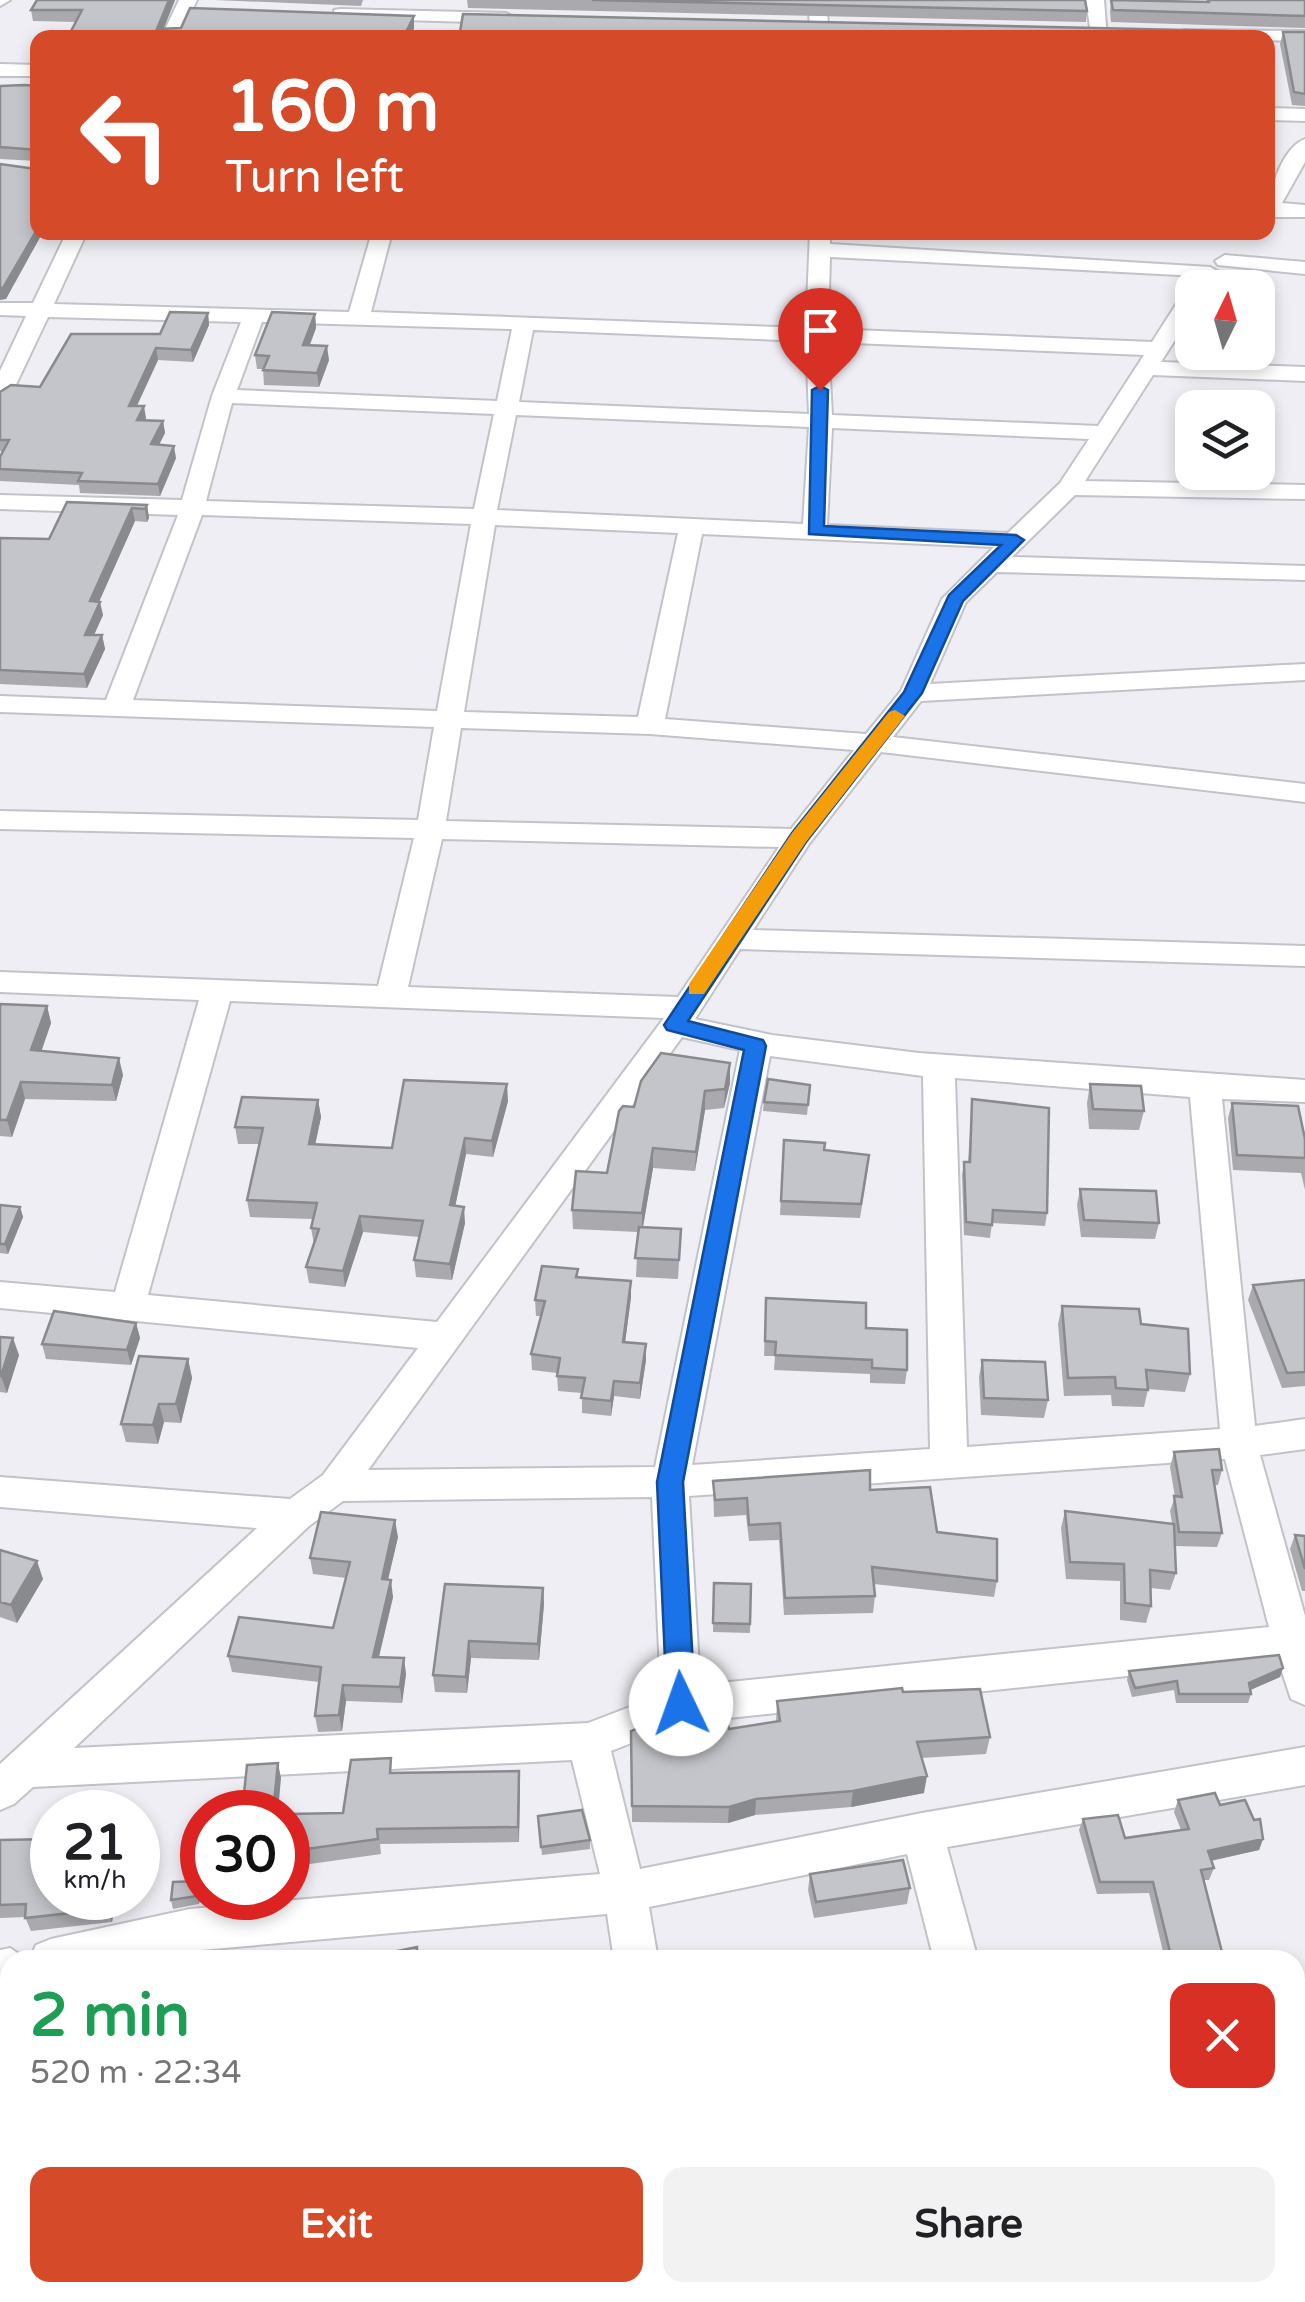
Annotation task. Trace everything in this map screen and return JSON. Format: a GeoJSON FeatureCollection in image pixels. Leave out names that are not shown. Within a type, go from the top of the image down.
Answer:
{"type":"FeatureCollection","features":[{"type":"Feature","properties":{"kind":"street"},"geometry":{"type":"LineString","coordinates":[[818,0],[814,30],[840,27]]}},
{"type":"Feature","properties":{"kind":"street"},"geometry":{"type":"LineString","coordinates":[[1095,0],[1107,30]]}},
{"type":"Feature","properties":{"kind":"street"},"geometry":{"type":"LineString","coordinates":[[176,30],[192,7]]}},
{"type":"Feature","properties":{"kind":"street"},"geometry":{"type":"LineString","coordinates":[[318,14],[452,8],[529,19]]}},
{"type":"Feature","properties":{"kind":"street"},"geometry":{"type":"LineString","coordinates":[[1275,36],[1305,36]]}},
{"type":"Feature","properties":{"kind":"street"},"geometry":{"type":"LineString","coordinates":[[0,70],[30,71]]}},
{"type":"Feature","properties":{"kind":"street"},"geometry":{"type":"LineString","coordinates":[[1275,114],[1305,114]]}},
{"type":"Feature","properties":{"kind":"street"},"geometry":{"type":"LineString","coordinates":[[1275,197],[1305,145]]}},
{"type":"Feature","properties":{"kind":"street"},"geometry":{"type":"LineString","coordinates":[[1275,209],[1305,211]]}},
{"type":"Feature","properties":{"kind":"street"},"geometry":{"type":"LineString","coordinates":[[0,395],[73,240]]}},
{"type":"Feature","properties":{"kind":"street"},"geometry":{"type":"LineString","coordinates":[[358,319],[380,240]]}},
{"type":"Feature","properties":{"kind":"street"},"geometry":{"type":"LineString","coordinates":[[815,531],[821,418],[817,336],[820,242],[1175,270]]}},
{"type":"Feature","properties":{"kind":"street"},"geometry":{"type":"LineString","coordinates":[[1268,270],[1305,268]]}},
{"type":"Feature","properties":{"kind":"street"},"geometry":{"type":"LineString","coordinates":[[0,308],[524,322],[817,336],[1305,374]]}},
{"type":"Feature","properties":{"kind":"street"},"geometry":{"type":"LineString","coordinates":[[116,710],[192,509],[223,396],[254,316]]}},
{"type":"Feature","properties":{"kind":"street"},"geometry":{"type":"LineString","coordinates":[[391,996],[430,831],[446,722],[524,322]]}},
{"type":"Feature","properties":{"kind":"street"},"geometry":{"type":"LineString","coordinates":[[12,1780],[296,1515],[336,1486],[679,1016],[799,838],[912,693],[955,599],[1069,488],[1175,325]]}},
{"type":"Feature","properties":{"kind":"street"},"geometry":{"type":"LineString","coordinates":[[223,396],[821,418],[1105,433]]}},
{"type":"Feature","properties":{"kind":"street"},"geometry":{"type":"LineString","coordinates":[[1069,488],[1305,492]]}},
{"type":"Feature","properties":{"kind":"street"},"geometry":{"type":"LineString","coordinates":[[0,502],[815,531],[1005,552],[1305,573]]}},
{"type":"Feature","properties":{"kind":"street"},"geometry":{"type":"LineString","coordinates":[[650,726],[692,525]]}},
{"type":"Feature","properties":{"kind":"street"},"geometry":{"type":"LineString","coordinates":[[912,693],[1305,672]]}},
{"type":"Feature","properties":{"kind":"street"},"geometry":{"type":"LineString","coordinates":[[0,704],[650,726],[874,743],[1305,794]]}},
{"type":"Feature","properties":{"kind":"street"},"geometry":{"type":"LineString","coordinates":[[0,820],[799,838]]}},
{"type":"Feature","properties":{"kind":"street"},"geometry":{"type":"LineString","coordinates":[[730,939],[1305,956]]}},
{"type":"Feature","properties":{"kind":"street"},"geometry":{"type":"LineString","coordinates":[[0,982],[391,996],[679,1016],[756,1046],[939,1068],[1205,1089],[1305,1091]]}},
{"type":"Feature","properties":{"kind":"street"},"geometry":{"type":"LineString","coordinates":[[128,1306],[217,992]]}},
{"type":"Feature","properties":{"kind":"street"},"geometry":{"type":"LineString","coordinates":[[681,1704],[670,1482],[756,1046]]}},
{"type":"Feature","properties":{"kind":"street"},"geometry":{"type":"LineString","coordinates":[[939,1068],[949,1461]]}},
{"type":"Feature","properties":{"kind":"street"},"geometry":{"type":"LineString","coordinates":[[1205,1089],[1239,1443],[1299,1641],[1305,1686]]}},
{"type":"Feature","properties":{"kind":"street"},"geometry":{"type":"LineString","coordinates":[[0,1295],[448,1337]]}},
{"type":"Feature","properties":{"kind":"street"},"geometry":{"type":"LineString","coordinates":[[336,1486],[670,1482],[1239,1443],[1305,1434]]}},
{"type":"Feature","properties":{"kind":"street"},"geometry":{"type":"LineString","coordinates":[[0,1492],[296,1515]]}},
{"type":"Feature","properties":{"kind":"street"},"geometry":{"type":"LineString","coordinates":[[12,1780],[588,1741],[681,1704],[1299,1641]]}},
{"type":"Feature","properties":{"kind":"street"},"geometry":{"type":"LineString","coordinates":[[588,1741],[625,1892],[634,1950]]}},
{"type":"Feature","properties":{"kind":"street"},"geometry":{"type":"LineString","coordinates":[[97,1950],[190,1930],[625,1892],[922,1832],[1305,1766]]}},
{"type":"Feature","properties":{"kind":"street"},"geometry":{"type":"LineString","coordinates":[[922,1832],[953,1950]]}},
{"type":"Feature","properties":{"kind":"building"},"geometry":{"type":"Polygon","coordinates":[[[37,0],[169,0],[157,29],[181,28],[190,8],[414,16],[407,30],[72,30],[82,10],[31,10],[37,0]]]}},
{"type":"Feature","properties":{"kind":"building"},"geometry":{"type":"Polygon","coordinates":[[[592,0],[1085,0],[1087,11],[592,0]]]}},
{"type":"Feature","properties":{"kind":"building"},"geometry":{"type":"Polygon","coordinates":[[[1111,0],[1305,0],[1305,16],[1113,10],[1111,0]]]}},
{"type":"Feature","properties":{"kind":"building"},"geometry":{"type":"Polygon","coordinates":[[[463,14],[1183,30],[460,30],[463,14]]]}},
{"type":"Feature","properties":{"kind":"building"},"geometry":{"type":"Polygon","coordinates":[[[1283,32],[1305,32],[1305,94],[1294,92],[1283,32]]]}},
{"type":"Feature","properties":{"kind":"building"},"geometry":{"type":"Polygon","coordinates":[[[30,85],[30,149],[0,147],[0,86],[30,85]]]}},
{"type":"Feature","properties":{"kind":"building"},"geometry":{"type":"Polygon","coordinates":[[[0,164],[30,168],[31,240],[3,288],[0,288],[0,164]]]}},
{"type":"Feature","properties":{"kind":"building"},"geometry":{"type":"Polygon","coordinates":[[[170,312],[208,313],[191,350],[156,348],[129,406],[144,406],[137,420],[163,421],[151,444],[174,446],[158,484],[78,481],[82,473],[0,469],[0,457],[9,440],[0,440],[0,392],[11,385],[40,387],[71,334],[160,334],[170,312]]]}},
{"type":"Feature","properties":{"kind":"building"},"geometry":{"type":"Polygon","coordinates":[[[272,312],[315,314],[303,345],[327,346],[317,373],[263,370],[269,356],[255,355],[272,312]]]}},
{"type":"Feature","properties":{"kind":"building"},"geometry":{"type":"Polygon","coordinates":[[[67,502],[147,505],[145,509],[132,508],[90,601],[100,602],[85,635],[102,635],[84,674],[0,670],[0,538],[49,539],[67,502]]]}},
{"type":"Feature","properties":{"kind":"building"},"geometry":{"type":"Polygon","coordinates":[[[0,1004],[47,1006],[31,1050],[119,1058],[112,1085],[21,1082],[7,1120],[0,1120],[0,1004]]]}},
{"type":"Feature","properties":{"kind":"building"},"geometry":{"type":"Polygon","coordinates":[[[661,1053],[730,1063],[725,1089],[705,1091],[696,1152],[653,1148],[642,1213],[572,1210],[576,1171],[607,1173],[619,1111],[623,1106],[634,1107],[641,1081],[661,1053]]]}},
{"type":"Feature","properties":{"kind":"building"},"geometry":{"type":"Polygon","coordinates":[[[768,1079],[810,1085],[808,1105],[764,1102],[768,1079]]]}},
{"type":"Feature","properties":{"kind":"building"},"geometry":{"type":"Polygon","coordinates":[[[404,1080],[507,1084],[492,1141],[465,1138],[450,1205],[464,1207],[450,1264],[414,1260],[423,1221],[360,1216],[343,1271],[306,1267],[319,1229],[311,1228],[317,1203],[247,1200],[263,1128],[235,1127],[242,1097],[318,1100],[309,1144],[392,1148],[404,1080]]]}},
{"type":"Feature","properties":{"kind":"building"},"geometry":{"type":"Polygon","coordinates":[[[1090,1084],[1141,1086],[1144,1111],[1093,1109],[1090,1084]]]}},
{"type":"Feature","properties":{"kind":"building"},"geometry":{"type":"Polygon","coordinates":[[[972,1099],[1049,1108],[1047,1213],[993,1210],[992,1225],[966,1222],[964,1162],[970,1162],[972,1099]]]}},
{"type":"Feature","properties":{"kind":"building"},"geometry":{"type":"Polygon","coordinates":[[[1232,1103],[1298,1106],[1305,1158],[1237,1155],[1232,1103]]]}},
{"type":"Feature","properties":{"kind":"building"},"geometry":{"type":"Polygon","coordinates":[[[784,1140],[825,1143],[824,1150],[869,1155],[861,1204],[781,1201],[784,1140]]]}},
{"type":"Feature","properties":{"kind":"building"},"geometry":{"type":"Polygon","coordinates":[[[1080,1189],[1156,1191],[1159,1223],[1084,1220],[1080,1189]]]}},
{"type":"Feature","properties":{"kind":"building"},"geometry":{"type":"Polygon","coordinates":[[[0,1205],[20,1207],[5,1244],[0,1244],[0,1205]]]}},
{"type":"Feature","properties":{"kind":"building"},"geometry":{"type":"Polygon","coordinates":[[[639,1227],[681,1229],[679,1260],[635,1258],[639,1227]]]}},
{"type":"Feature","properties":{"kind":"building"},"geometry":{"type":"Polygon","coordinates":[[[542,1266],[578,1269],[576,1277],[631,1281],[623,1342],[646,1344],[640,1383],[614,1381],[611,1401],[581,1398],[585,1378],[557,1376],[560,1358],[531,1354],[545,1301],[535,1300],[542,1266]]]}},
{"type":"Feature","properties":{"kind":"building"},"geometry":{"type":"Polygon","coordinates":[[[1305,1280],[1305,1372],[1287,1373],[1253,1285],[1305,1280]]]}},
{"type":"Feature","properties":{"kind":"building"},"geometry":{"type":"Polygon","coordinates":[[[766,1298],[866,1303],[866,1328],[907,1330],[907,1370],[872,1368],[872,1360],[775,1355],[776,1342],[765,1341],[766,1298]]]}},
{"type":"Feature","properties":{"kind":"building"},"geometry":{"type":"Polygon","coordinates":[[[1062,1306],[1139,1309],[1141,1324],[1188,1329],[1190,1374],[1146,1370],[1148,1390],[1116,1388],[1115,1377],[1068,1378],[1062,1306]]]}},
{"type":"Feature","properties":{"kind":"building"},"geometry":{"type":"Polygon","coordinates":[[[54,1311],[136,1323],[127,1350],[42,1344],[54,1311]]]}},
{"type":"Feature","properties":{"kind":"building"},"geometry":{"type":"Polygon","coordinates":[[[0,1337],[13,1338],[1,1376],[0,1376],[0,1337]]]}},
{"type":"Feature","properties":{"kind":"building"},"geometry":{"type":"Polygon","coordinates":[[[139,1356],[188,1359],[176,1404],[159,1404],[153,1425],[121,1424],[139,1356]]]}},
{"type":"Feature","properties":{"kind":"building"},"geometry":{"type":"Polygon","coordinates":[[[982,1360],[1045,1362],[1048,1400],[984,1398],[982,1360]]]}},
{"type":"Feature","properties":{"kind":"building"},"geometry":{"type":"Polygon","coordinates":[[[1219,1449],[1222,1470],[1212,1470],[1222,1533],[1179,1532],[1174,1496],[1182,1497],[1174,1452],[1219,1449]]]}},
{"type":"Feature","properties":{"kind":"building"},"geometry":{"type":"Polygon","coordinates":[[[870,1470],[870,1490],[930,1487],[937,1532],[997,1539],[997,1581],[872,1567],[875,1596],[785,1598],[780,1523],[749,1525],[747,1498],[715,1500],[713,1481],[870,1470]]]}},
{"type":"Feature","properties":{"kind":"building"},"geometry":{"type":"Polygon","coordinates":[[[1065,1511],[1174,1524],[1176,1573],[1150,1570],[1151,1606],[1125,1603],[1124,1564],[1070,1562],[1065,1511]]]}},
{"type":"Feature","properties":{"kind":"building"},"geometry":{"type":"Polygon","coordinates":[[[321,1512],[395,1520],[382,1579],[391,1580],[373,1657],[404,1658],[400,1687],[343,1685],[339,1715],[315,1716],[321,1667],[228,1656],[239,1617],[333,1628],[350,1562],[310,1558],[321,1512]]]}},
{"type":"Feature","properties":{"kind":"building"},"geometry":{"type":"Polygon","coordinates":[[[1295,1535],[1305,1536],[1305,1569],[1295,1535]]]}},
{"type":"Feature","properties":{"kind":"building"},"geometry":{"type":"Polygon","coordinates":[[[0,1550],[37,1561],[11,1605],[0,1602],[0,1550]]]}},
{"type":"Feature","properties":{"kind":"building"},"geometry":{"type":"Polygon","coordinates":[[[714,1583],[751,1584],[750,1624],[713,1623],[714,1583]]]}},
{"type":"Feature","properties":{"kind":"building"},"geometry":{"type":"Polygon","coordinates":[[[445,1584],[543,1588],[538,1644],[469,1641],[466,1677],[433,1675],[445,1584]]]}},
{"type":"Feature","properties":{"kind":"building"},"geometry":{"type":"Polygon","coordinates":[[[1279,1655],[1283,1668],[1249,1683],[1251,1694],[1179,1694],[1177,1681],[1135,1688],[1129,1671],[1279,1655]]]}},
{"type":"Feature","properties":{"kind":"building"},"geometry":{"type":"Polygon","coordinates":[[[902,1688],[903,1692],[980,1689],[990,1737],[917,1742],[927,1776],[853,1791],[756,1799],[729,1807],[632,1806],[631,1731],[683,1710],[724,1708],[729,1729],[780,1721],[777,1701],[902,1688]]]}},
{"type":"Feature","properties":{"kind":"building"},"geometry":{"type":"Polygon","coordinates":[[[391,1758],[390,1773],[519,1771],[518,1827],[377,1829],[378,1839],[310,1848],[310,1814],[343,1813],[351,1760],[391,1758]]]}},
{"type":"Feature","properties":{"kind":"building"},"geometry":{"type":"Polygon","coordinates":[[[278,1763],[275,1790],[244,1790],[247,1765],[278,1763]]]}},
{"type":"Feature","properties":{"kind":"building"},"geometry":{"type":"Polygon","coordinates":[[[1215,1793],[1220,1805],[1245,1800],[1254,1820],[1260,1819],[1263,1839],[1208,1851],[1214,1868],[1201,1870],[1221,1950],[1170,1950],[1153,1882],[1100,1882],[1083,1819],[1118,1815],[1125,1838],[1189,1829],[1178,1800],[1215,1793]]]}},
{"type":"Feature","properties":{"kind":"building"},"geometry":{"type":"Polygon","coordinates":[[[582,1810],[590,1840],[541,1847],[538,1816],[582,1810]]]}},
{"type":"Feature","properties":{"kind":"building"},"geometry":{"type":"Polygon","coordinates":[[[30,1839],[30,1917],[25,1918],[26,1904],[0,1905],[0,1840],[30,1839]]]}},
{"type":"Feature","properties":{"kind":"building"},"geometry":{"type":"Polygon","coordinates":[[[903,1860],[910,1888],[816,1902],[810,1874],[903,1860]]]}},
{"type":"Feature","properties":{"kind":"building"},"geometry":{"type":"Polygon","coordinates":[[[173,1882],[180,1882],[180,1899],[171,1900],[173,1882]]]}},
{"type":"Feature","properties":{"kind":"slow traffic"},"geometry":{"type":"LineString","coordinates":[[697,989],[799,838],[895,716]]}},
{"type":"Feature","properties":{"kind":"route"},"geometry":{"type":"LineString","coordinates":[[681,1704],[670,1482],[756,1046],[675,1025],[799,838],[912,693],[955,599],[1016,540],[815,531],[820,390]]}}]}
